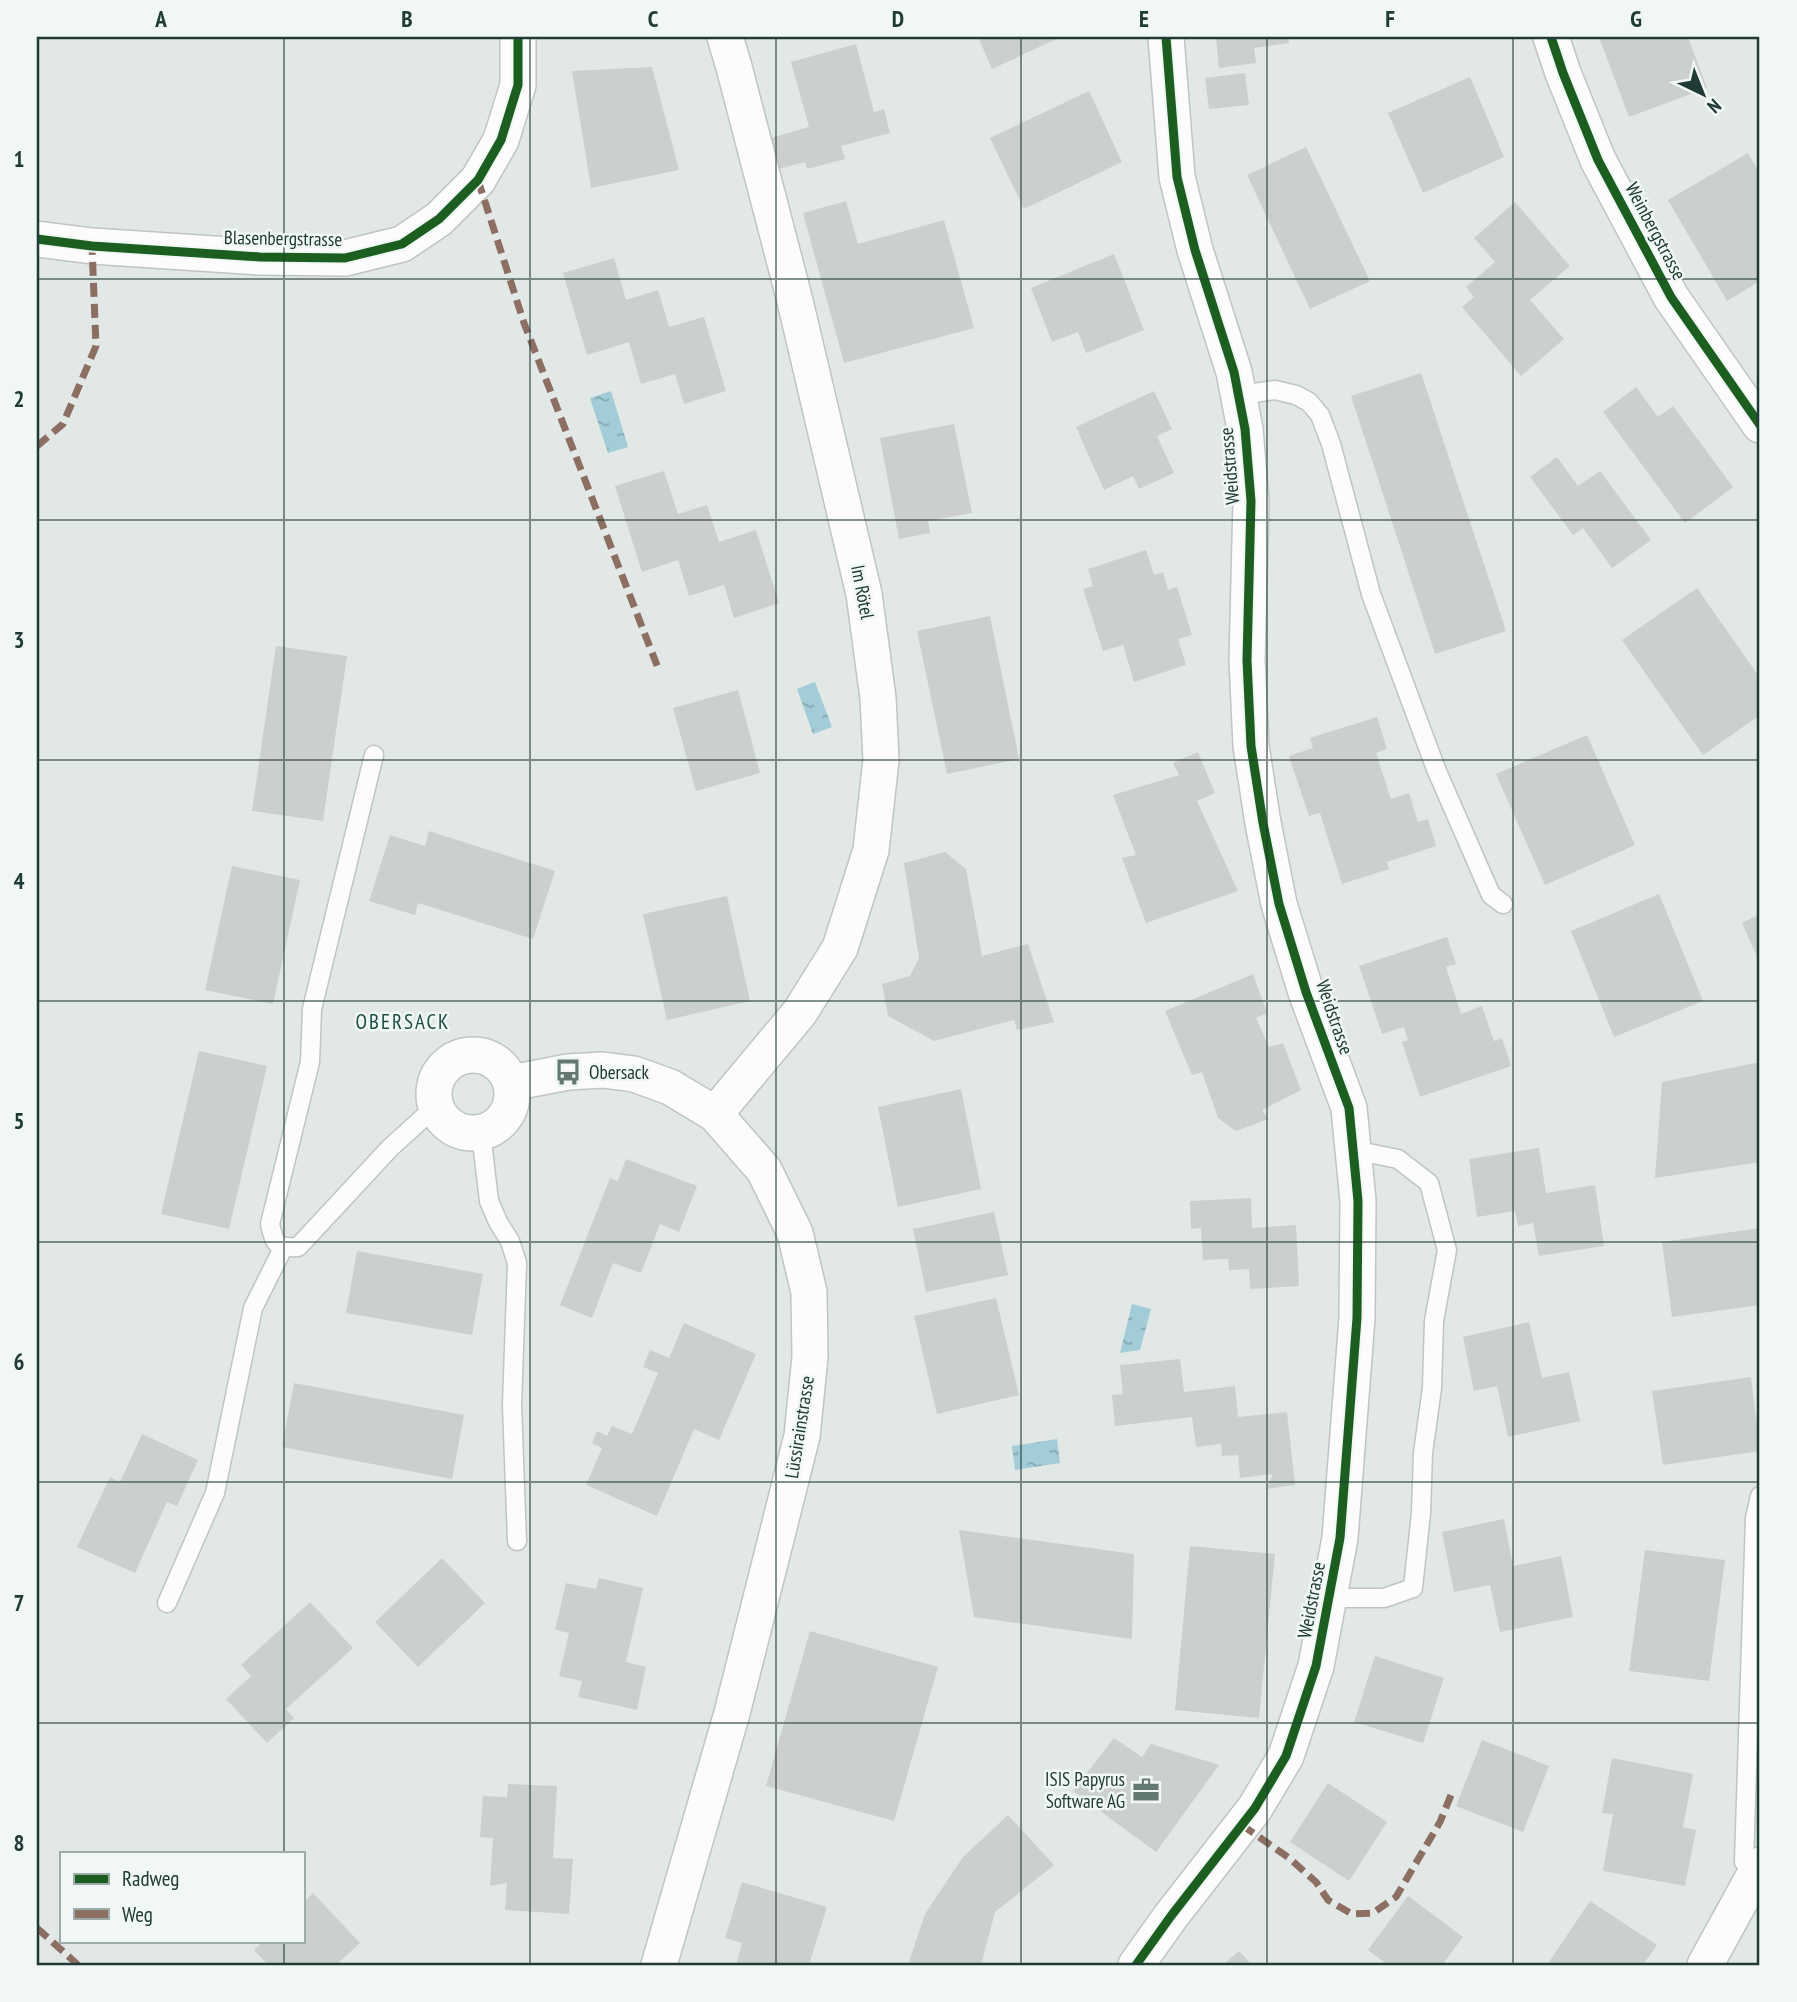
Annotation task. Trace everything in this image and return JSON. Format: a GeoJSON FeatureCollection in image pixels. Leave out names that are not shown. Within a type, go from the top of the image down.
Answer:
{"type":"FeatureCollection","features":[{"type":"Feature","properties":{"kind":"street","name":"Blasenbergstrasse"},"geometry":{"type":"LineString","coordinates":[[37,239],[92,246],[260,257],[345,258],[401,244],[439,219],[478,180],[501,140],[518,85],[518,37]]}},
{"type":"Feature","properties":{"kind":"street","name":"Im Rötel"},"geometry":{"type":"LineString","coordinates":[[715,1114],[800,1012],[840,948],[871,850],[881,760],[878,698],[869,623],[859,570],[795,301],[724,37]]}},
{"type":"Feature","properties":{"kind":"street","name":"Weidstrasse"},"geometry":{"type":"LineString","coordinates":[[1136,1965],[1255,1808],[1286,1756],[1316,1666],[1340,1538],[1357,1318],[1358,1201],[1349,1108],[1279,904],[1251,746],[1247,660],[1251,501],[1245,429],[1239,395],[1195,250],[1177,177],[1166,37]]}},
{"type":"Feature","properties":{"kind":"street","name":"Weinbergstrasse"},"geometry":{"type":"LineString","coordinates":[[1551,37],[1598,160],[1671,297],[1760,425]]}},
{"type":"Feature","properties":{"kind":"street"},"geometry":{"type":"LineString","coordinates":[[478,1055],[490,1058],[506,1073],[511,1083],[512,1094],[507,1115],[491,1129],[481,1133],[458,1131],[441,1117],[435,1107],[435,1084],[439,1073],[456,1059],[478,1055]]}},
{"type":"Feature","properties":{"kind":"street","name":"Lüssirainstrasse"},"geometry":{"type":"LineString","coordinates":[[511,1083],[568,1072],[603,1070],[634,1074],[670,1087],[715,1114],[764,1170],[795,1233],[809,1292],[810,1357],[802,1436],[732,1713],[659,1965]]}},
{"type":"Feature","properties":{"kind":"street"},"geometry":{"type":"LineString","coordinates":[[1705,1965],[1758,1869]]}},
{"type":"Feature","properties":{"kind":"lane"},"geometry":{"type":"LineString","coordinates":[[1239,395],[1275,390],[1296,395],[1309,402],[1320,415],[1331,444],[1371,594],[1436,769],[1491,895],[1503,904]]}},
{"type":"Feature","properties":{"kind":"lane"},"geometry":{"type":"LineString","coordinates":[[374,755],[312,1009],[310,1062],[270,1224],[274,1242],[283,1248],[298,1247],[390,1148],[435,1107]]}},
{"type":"Feature","properties":{"kind":"lane"},"geometry":{"type":"LineString","coordinates":[[481,1133],[489,1201],[510,1241],[517,1263],[512,1405],[517,1541]]}},
{"type":"Feature","properties":{"kind":"lane"},"geometry":{"type":"LineString","coordinates":[[1329,1598],[1384,1598],[1413,1588],[1421,1513],[1423,1453],[1432,1388],[1434,1321],[1447,1250],[1429,1183],[1398,1160],[1353,1150]]}},
{"type":"Feature","properties":{"kind":"lane"},"geometry":{"type":"LineString","coordinates":[[167,1603],[215,1493],[253,1308],[283,1248]]}},
{"type":"Feature","properties":{"kind":"lane"},"geometry":{"type":"LineString","coordinates":[[1758,1869],[1744,1862],[1755,1518],[1760,1496]]}},
{"type":"Feature","properties":{"kind":"water"},"geometry":{"type":"Polygon","coordinates":[[[611,391],[628,447],[608,453],[590,398],[611,391]]]}},
{"type":"Feature","properties":{"kind":"water"},"geometry":{"type":"Polygon","coordinates":[[[815,682],[832,727],[813,734],[797,689],[815,682]]]}},
{"type":"Feature","properties":{"kind":"water"},"geometry":{"type":"Polygon","coordinates":[[[1132,1304],[1151,1309],[1140,1350],[1120,1353],[1132,1304]]]}},
{"type":"Feature","properties":{"kind":"water"},"geometry":{"type":"Polygon","coordinates":[[[1057,1439],[1060,1463],[1015,1470],[1012,1446],[1057,1439]]]}},
{"type":"Feature","properties":{"kind":"building"},"geometry":{"type":"Polygon","coordinates":[[[978,37],[1061,37],[992,69],[978,37]]]}},
{"type":"Feature","properties":{"kind":"building"},"geometry":{"type":"Polygon","coordinates":[[[1216,37],[1288,37],[1289,43],[1254,48],[1256,63],[1219,68],[1216,37]]]}},
{"type":"Feature","properties":{"kind":"building"},"geometry":{"type":"Polygon","coordinates":[[[1599,37],[1688,37],[1707,88],[1629,117],[1599,37]]]}},
{"type":"Feature","properties":{"kind":"building"},"geometry":{"type":"Polygon","coordinates":[[[856,44],[874,112],[884,109],[890,133],[841,146],[845,159],[807,169],[805,162],[775,170],[767,139],[809,127],[791,62],[856,44]]]}},
{"type":"Feature","properties":{"kind":"building"},"geometry":{"type":"Polygon","coordinates":[[[652,67],[679,170],[591,188],[572,71],[652,67]]]}},
{"type":"Feature","properties":{"kind":"building"},"geometry":{"type":"Polygon","coordinates":[[[1245,73],[1249,105],[1209,109],[1205,78],[1245,73]]]}},
{"type":"Feature","properties":{"kind":"building"},"geometry":{"type":"Polygon","coordinates":[[[1470,77],[1504,157],[1423,193],[1388,113],[1470,77]]]}},
{"type":"Feature","properties":{"kind":"building"},"geometry":{"type":"Polygon","coordinates":[[[1089,91],[1122,162],[1024,209],[990,138],[1089,91]]]}},
{"type":"Feature","properties":{"kind":"building"},"geometry":{"type":"Polygon","coordinates":[[[1306,147],[1370,281],[1310,309],[1247,175],[1306,147]]]}},
{"type":"Feature","properties":{"kind":"building"},"geometry":{"type":"Polygon","coordinates":[[[1748,153],[1760,174],[1760,281],[1727,301],[1668,200],[1748,153]]]}},
{"type":"Feature","properties":{"kind":"building"},"geometry":{"type":"Polygon","coordinates":[[[846,201],[858,244],[944,220],[974,328],[844,363],[803,213],[846,201]]]}},
{"type":"Feature","properties":{"kind":"building"},"geometry":{"type":"Polygon","coordinates":[[[1515,202],[1570,266],[1530,300],[1564,339],[1521,376],[1462,307],[1474,297],[1466,287],[1495,262],[1474,238],[1515,202]]]}},
{"type":"Feature","properties":{"kind":"building"},"geometry":{"type":"Polygon","coordinates":[[[1114,254],[1144,330],[1086,353],[1078,332],[1052,342],[1031,288],[1114,254]]]}},
{"type":"Feature","properties":{"kind":"building"},"geometry":{"type":"Polygon","coordinates":[[[614,258],[626,300],[658,290],[669,327],[704,317],[726,391],[684,404],[675,374],[641,384],[629,342],[587,355],[563,273],[614,258]]]}},
{"type":"Feature","properties":{"kind":"building"},"geometry":{"type":"Polygon","coordinates":[[[1421,373],[1506,631],[1435,654],[1351,396],[1421,373]]]}},
{"type":"Feature","properties":{"kind":"building"},"geometry":{"type":"Polygon","coordinates":[[[1636,387],[1658,417],[1673,406],[1733,487],[1685,523],[1603,412],[1636,387]]]}},
{"type":"Feature","properties":{"kind":"building"},"geometry":{"type":"Polygon","coordinates":[[[1154,391],[1172,429],[1157,436],[1174,473],[1139,489],[1133,476],[1104,490],[1076,427],[1154,391]]]}},
{"type":"Feature","properties":{"kind":"building"},"geometry":{"type":"Polygon","coordinates":[[[954,424],[972,513],[928,521],[930,533],[899,539],[880,438],[954,424]]]}},
{"type":"Feature","properties":{"kind":"building"},"geometry":{"type":"Polygon","coordinates":[[[1557,457],[1578,486],[1600,471],[1651,540],[1612,568],[1583,528],[1573,535],[1530,477],[1557,457]]]}},
{"type":"Feature","properties":{"kind":"building"},"geometry":{"type":"Polygon","coordinates":[[[664,471],[678,514],[707,505],[719,542],[756,530],[779,603],[734,618],[724,585],[689,596],[678,560],[642,572],[615,486],[664,471]]]}},
{"type":"Feature","properties":{"kind":"building"},"geometry":{"type":"Polygon","coordinates":[[[1146,550],[1154,575],[1163,572],[1168,590],[1177,587],[1192,635],[1178,639],[1186,665],[1134,682],[1123,645],[1103,651],[1083,589],[1093,586],[1088,569],[1146,550]]]}},
{"type":"Feature","properties":{"kind":"building"},"geometry":{"type":"Polygon","coordinates":[[[1697,588],[1760,678],[1760,715],[1703,755],[1622,640],[1697,588]]]}},
{"type":"Feature","properties":{"kind":"building"},"geometry":{"type":"Polygon","coordinates":[[[990,616],[1019,759],[947,774],[917,631],[990,616]]]}},
{"type":"Feature","properties":{"kind":"building"},"geometry":{"type":"Polygon","coordinates":[[[276,646],[347,656],[323,821],[252,811],[276,646]]]}},
{"type":"Feature","properties":{"kind":"building"},"geometry":{"type":"Polygon","coordinates":[[[738,690],[760,773],[696,791],[673,708],[738,690]]]}},
{"type":"Feature","properties":{"kind":"building"},"geometry":{"type":"Polygon","coordinates":[[[1377,717],[1387,749],[1376,753],[1391,799],[1409,793],[1418,822],[1428,819],[1436,846],[1387,862],[1389,869],[1342,884],[1320,813],[1309,816],[1289,756],[1313,748],[1310,738],[1377,717]]]}},
{"type":"Feature","properties":{"kind":"building"},"geometry":{"type":"Polygon","coordinates":[[[1587,735],[1635,845],[1545,885],[1496,774],[1587,735]]]}},
{"type":"Feature","properties":{"kind":"building"},"geometry":{"type":"Polygon","coordinates":[[[1198,752],[1215,793],[1197,801],[1238,891],[1146,923],[1122,858],[1136,855],[1113,795],[1179,775],[1173,763],[1198,752]]]}},
{"type":"Feature","properties":{"kind":"building"},"geometry":{"type":"Polygon","coordinates":[[[429,831],[555,871],[533,939],[418,903],[415,915],[369,901],[390,835],[425,846],[429,831]]]}},
{"type":"Feature","properties":{"kind":"building"},"geometry":{"type":"Polygon","coordinates":[[[945,852],[966,869],[982,956],[1028,944],[1054,1022],[1017,1030],[1014,1020],[934,1041],[888,1016],[882,984],[910,976],[919,958],[904,863],[945,852]]]}},
{"type":"Feature","properties":{"kind":"building"},"geometry":{"type":"Polygon","coordinates":[[[232,866],[300,880],[273,1004],[205,990],[232,866]]]}},
{"type":"Feature","properties":{"kind":"building"},"geometry":{"type":"Polygon","coordinates":[[[1659,894],[1703,1001],[1614,1037],[1571,931],[1659,894]]]}},
{"type":"Feature","properties":{"kind":"building"},"geometry":{"type":"Polygon","coordinates":[[[727,896],[750,1001],[667,1020],[643,914],[727,896]]]}},
{"type":"Feature","properties":{"kind":"building"},"geometry":{"type":"Polygon","coordinates":[[[1760,914],[1760,963],[1742,923],[1760,914]]]}},
{"type":"Feature","properties":{"kind":"building"},"geometry":{"type":"Polygon","coordinates":[[[1447,937],[1456,964],[1446,967],[1461,1014],[1482,1006],[1494,1041],[1502,1038],[1511,1066],[1420,1097],[1402,1042],[1408,1040],[1404,1027],[1382,1034],[1359,966],[1447,937]]]}},
{"type":"Feature","properties":{"kind":"building"},"geometry":{"type":"Polygon","coordinates":[[[1253,974],[1267,1013],[1256,1018],[1269,1047],[1283,1043],[1301,1090],[1262,1110],[1268,1119],[1236,1131],[1218,1118],[1202,1072],[1192,1075],[1165,1011],[1253,974]]]}},
{"type":"Feature","properties":{"kind":"building"},"geometry":{"type":"Polygon","coordinates":[[[199,1051],[267,1066],[229,1229],[161,1214],[199,1051]]]}},
{"type":"Feature","properties":{"kind":"building"},"geometry":{"type":"Polygon","coordinates":[[[1760,1062],[1760,1162],[1655,1178],[1662,1082],[1760,1062]]]}},
{"type":"Feature","properties":{"kind":"building"},"geometry":{"type":"Polygon","coordinates":[[[961,1089],[981,1189],[898,1207],[878,1107],[961,1089]]]}},
{"type":"Feature","properties":{"kind":"building"},"geometry":{"type":"Polygon","coordinates":[[[1539,1148],[1546,1193],[1595,1185],[1604,1246],[1539,1256],[1533,1223],[1518,1226],[1515,1211],[1477,1217],[1469,1159],[1539,1148]]]}},
{"type":"Feature","properties":{"kind":"building"},"geometry":{"type":"Polygon","coordinates":[[[626,1159],[697,1186],[679,1232],[660,1224],[641,1273],[613,1263],[592,1318],[560,1305],[610,1178],[618,1181],[626,1159]]]}},
{"type":"Feature","properties":{"kind":"building"},"geometry":{"type":"Polygon","coordinates":[[[1251,1198],[1252,1228],[1296,1225],[1299,1286],[1250,1289],[1249,1269],[1229,1270],[1228,1259],[1203,1260],[1201,1228],[1191,1229],[1190,1201],[1251,1198]]]}},
{"type":"Feature","properties":{"kind":"building"},"geometry":{"type":"Polygon","coordinates":[[[994,1212],[1008,1275],[926,1292],[913,1229],[994,1212]]]}},
{"type":"Feature","properties":{"kind":"building"},"geometry":{"type":"Polygon","coordinates":[[[1760,1228],[1760,1305],[1672,1317],[1662,1242],[1760,1228]]]}},
{"type":"Feature","properties":{"kind":"building"},"geometry":{"type":"Polygon","coordinates":[[[357,1251],[483,1274],[472,1335],[346,1313],[357,1251]]]}},
{"type":"Feature","properties":{"kind":"building"},"geometry":{"type":"Polygon","coordinates":[[[996,1298],[1019,1395],[937,1414],[914,1316],[996,1298]]]}},
{"type":"Feature","properties":{"kind":"building"},"geometry":{"type":"Polygon","coordinates":[[[1529,1322],[1542,1378],[1569,1372],[1580,1421],[1508,1437],[1497,1386],[1474,1391],[1463,1337],[1529,1322]]]}},
{"type":"Feature","properties":{"kind":"building"},"geometry":{"type":"Polygon","coordinates":[[[684,1323],[756,1354],[719,1440],[694,1429],[657,1516],[586,1485],[602,1448],[592,1443],[597,1431],[607,1436],[612,1426],[632,1434],[658,1373],[643,1367],[650,1350],[669,1358],[684,1323]]]}},
{"type":"Feature","properties":{"kind":"building"},"geometry":{"type":"Polygon","coordinates":[[[1180,1359],[1184,1392],[1235,1386],[1238,1417],[1287,1412],[1295,1485],[1266,1489],[1273,1474],[1240,1478],[1238,1455],[1222,1456],[1221,1444],[1196,1447],[1192,1417],[1115,1426],[1112,1395],[1123,1394],[1120,1365],[1180,1359]]]}},
{"type":"Feature","properties":{"kind":"building"},"geometry":{"type":"Polygon","coordinates":[[[1751,1377],[1760,1451],[1663,1465],[1652,1391],[1751,1377]]]}},
{"type":"Feature","properties":{"kind":"building"},"geometry":{"type":"Polygon","coordinates":[[[294,1383],[464,1415],[452,1479],[282,1447],[294,1383]]]}},
{"type":"Feature","properties":{"kind":"building"},"geometry":{"type":"Polygon","coordinates":[[[142,1434],[198,1460],[177,1506],[167,1502],[135,1573],[77,1547],[110,1477],[120,1482],[142,1434]]]}},
{"type":"Feature","properties":{"kind":"building"},"geometry":{"type":"Polygon","coordinates":[[[1504,1519],[1513,1566],[1561,1556],[1573,1617],[1500,1632],[1490,1585],[1454,1592],[1442,1532],[1504,1519]]]}},
{"type":"Feature","properties":{"kind":"building"},"geometry":{"type":"Polygon","coordinates":[[[959,1530],[1134,1554],[1132,1639],[974,1617],[959,1530]]]}},
{"type":"Feature","properties":{"kind":"building"},"geometry":{"type":"Polygon","coordinates":[[[1190,1546],[1275,1554],[1259,1718],[1175,1710],[1190,1546]]]}},
{"type":"Feature","properties":{"kind":"building"},"geometry":{"type":"Polygon","coordinates":[[[1645,1550],[1725,1560],[1709,1681],[1629,1671],[1645,1550]]]}},
{"type":"Feature","properties":{"kind":"building"},"geometry":{"type":"Polygon","coordinates":[[[442,1558],[485,1603],[418,1667],[375,1622],[442,1558]]]}},
{"type":"Feature","properties":{"kind":"building"},"geometry":{"type":"Polygon","coordinates":[[[599,1578],[643,1588],[626,1662],[646,1667],[637,1710],[578,1697],[582,1681],[559,1676],[569,1633],[555,1630],[566,1583],[596,1589],[599,1578]]]}},
{"type":"Feature","properties":{"kind":"building"},"geometry":{"type":"Polygon","coordinates":[[[310,1602],[353,1648],[286,1709],[294,1718],[267,1743],[226,1699],[251,1676],[241,1665],[310,1602]]]}},
{"type":"Feature","properties":{"kind":"building"},"geometry":{"type":"Polygon","coordinates":[[[810,1631],[938,1667],[894,1821],[766,1786],[810,1631]]]}},
{"type":"Feature","properties":{"kind":"building"},"geometry":{"type":"Polygon","coordinates":[[[1375,1656],[1444,1678],[1423,1743],[1354,1722],[1375,1656]]]}},
{"type":"Feature","properties":{"kind":"building"},"geometry":{"type":"Polygon","coordinates":[[[1114,1738],[1142,1757],[1151,1744],[1219,1765],[1156,1852],[1073,1791],[1114,1738]]]}},
{"type":"Feature","properties":{"kind":"building"},"geometry":{"type":"Polygon","coordinates":[[[1482,1740],[1549,1766],[1523,1832],[1456,1806],[1482,1740]]]}},
{"type":"Feature","properties":{"kind":"building"},"geometry":{"type":"Polygon","coordinates":[[[1612,1758],[1693,1774],[1683,1827],[1696,1830],[1685,1886],[1603,1871],[1613,1814],[1602,1813],[1612,1758]]]}},
{"type":"Feature","properties":{"kind":"building"},"geometry":{"type":"Polygon","coordinates":[[[1328,1783],[1387,1822],[1349,1881],[1290,1842],[1328,1783]]]}},
{"type":"Feature","properties":{"kind":"building"},"geometry":{"type":"Polygon","coordinates":[[[508,1784],[557,1786],[553,1858],[573,1859],[569,1914],[505,1910],[507,1883],[490,1886],[493,1838],[480,1837],[483,1796],[507,1797],[508,1784]]]}},
{"type":"Feature","properties":{"kind":"building"},"geometry":{"type":"Polygon","coordinates":[[[1008,1815],[1054,1865],[995,1912],[981,1965],[908,1965],[925,1914],[963,1857],[1008,1815]]]}},
{"type":"Feature","properties":{"kind":"building"},"geometry":{"type":"Polygon","coordinates":[[[742,1882],[827,1907],[809,1965],[736,1965],[742,1943],[725,1938],[742,1882]]]}},
{"type":"Feature","properties":{"kind":"building"},"geometry":{"type":"Polygon","coordinates":[[[313,1893],[360,1943],[336,1965],[268,1965],[254,1950],[262,1942],[304,1942],[304,1902],[313,1893]]]}},
{"type":"Feature","properties":{"kind":"building"},"geometry":{"type":"Polygon","coordinates":[[[1408,1896],[1463,1937],[1442,1965],[1388,1965],[1368,1950],[1408,1896]]]}},
{"type":"Feature","properties":{"kind":"building"},"geometry":{"type":"Polygon","coordinates":[[[1590,1901],[1657,1945],[1643,1965],[1547,1965],[1590,1901]]]}},
{"type":"Feature","properties":{"kind":"building"},"geometry":{"type":"Polygon","coordinates":[[[1239,1951],[1252,1965],[1223,1965],[1239,1951]]]}},
{"type":"Feature","properties":{"kind":"marked path"},"geometry":{"type":"LineString","coordinates":[[478,180],[524,323],[658,668]]}},
{"type":"Feature","properties":{"kind":"marked path"},"geometry":{"type":"LineString","coordinates":[[37,446],[63,424],[96,346],[92,246]]}},
{"type":"Feature","properties":{"kind":"marked path"},"geometry":{"type":"LineString","coordinates":[[1242,1825],[1289,1858],[1316,1882],[1328,1900],[1352,1914],[1373,1913],[1396,1897],[1440,1822],[1451,1795]]}},
{"type":"Feature","properties":{"kind":"marked path"},"geometry":{"type":"LineString","coordinates":[[37,1928],[78,1965]]}},
{"type":"Feature","properties":{"kind":"cycle path"},"geometry":{"type":"LineString","coordinates":[[37,239],[92,246],[260,257],[345,258],[402,244],[439,219],[478,180],[501,140],[518,85],[518,37]]}},
{"type":"Feature","properties":{"kind":"cycle path"},"geometry":{"type":"LineString","coordinates":[[1136,1965],[1255,1808],[1286,1756],[1316,1666],[1340,1538],[1357,1318],[1358,1201],[1349,1108],[1306,992],[1279,904],[1263,823],[1251,746],[1247,660],[1251,501],[1245,429],[1234,372],[1195,250],[1177,177],[1166,37]]}},
{"type":"Feature","properties":{"kind":"cycle path"},"geometry":{"type":"LineString","coordinates":[[1551,37],[1598,160],[1671,297],[1760,425]]}},
{"type":"Feature","properties":{"kind":"place","name":"Obersack"},"geometry":{"type":"Point","coordinates":[568,1072]}},
{"type":"Feature","properties":{"kind":"place","name":"ISIS Papyrus Software AG"},"geometry":{"type":"Point","coordinates":[1146,1790]}},
{"type":"Feature","properties":{"kind":"district","name":"OBERSACK"},"geometry":{"type":"Point","coordinates":[403,1022]}}]}
